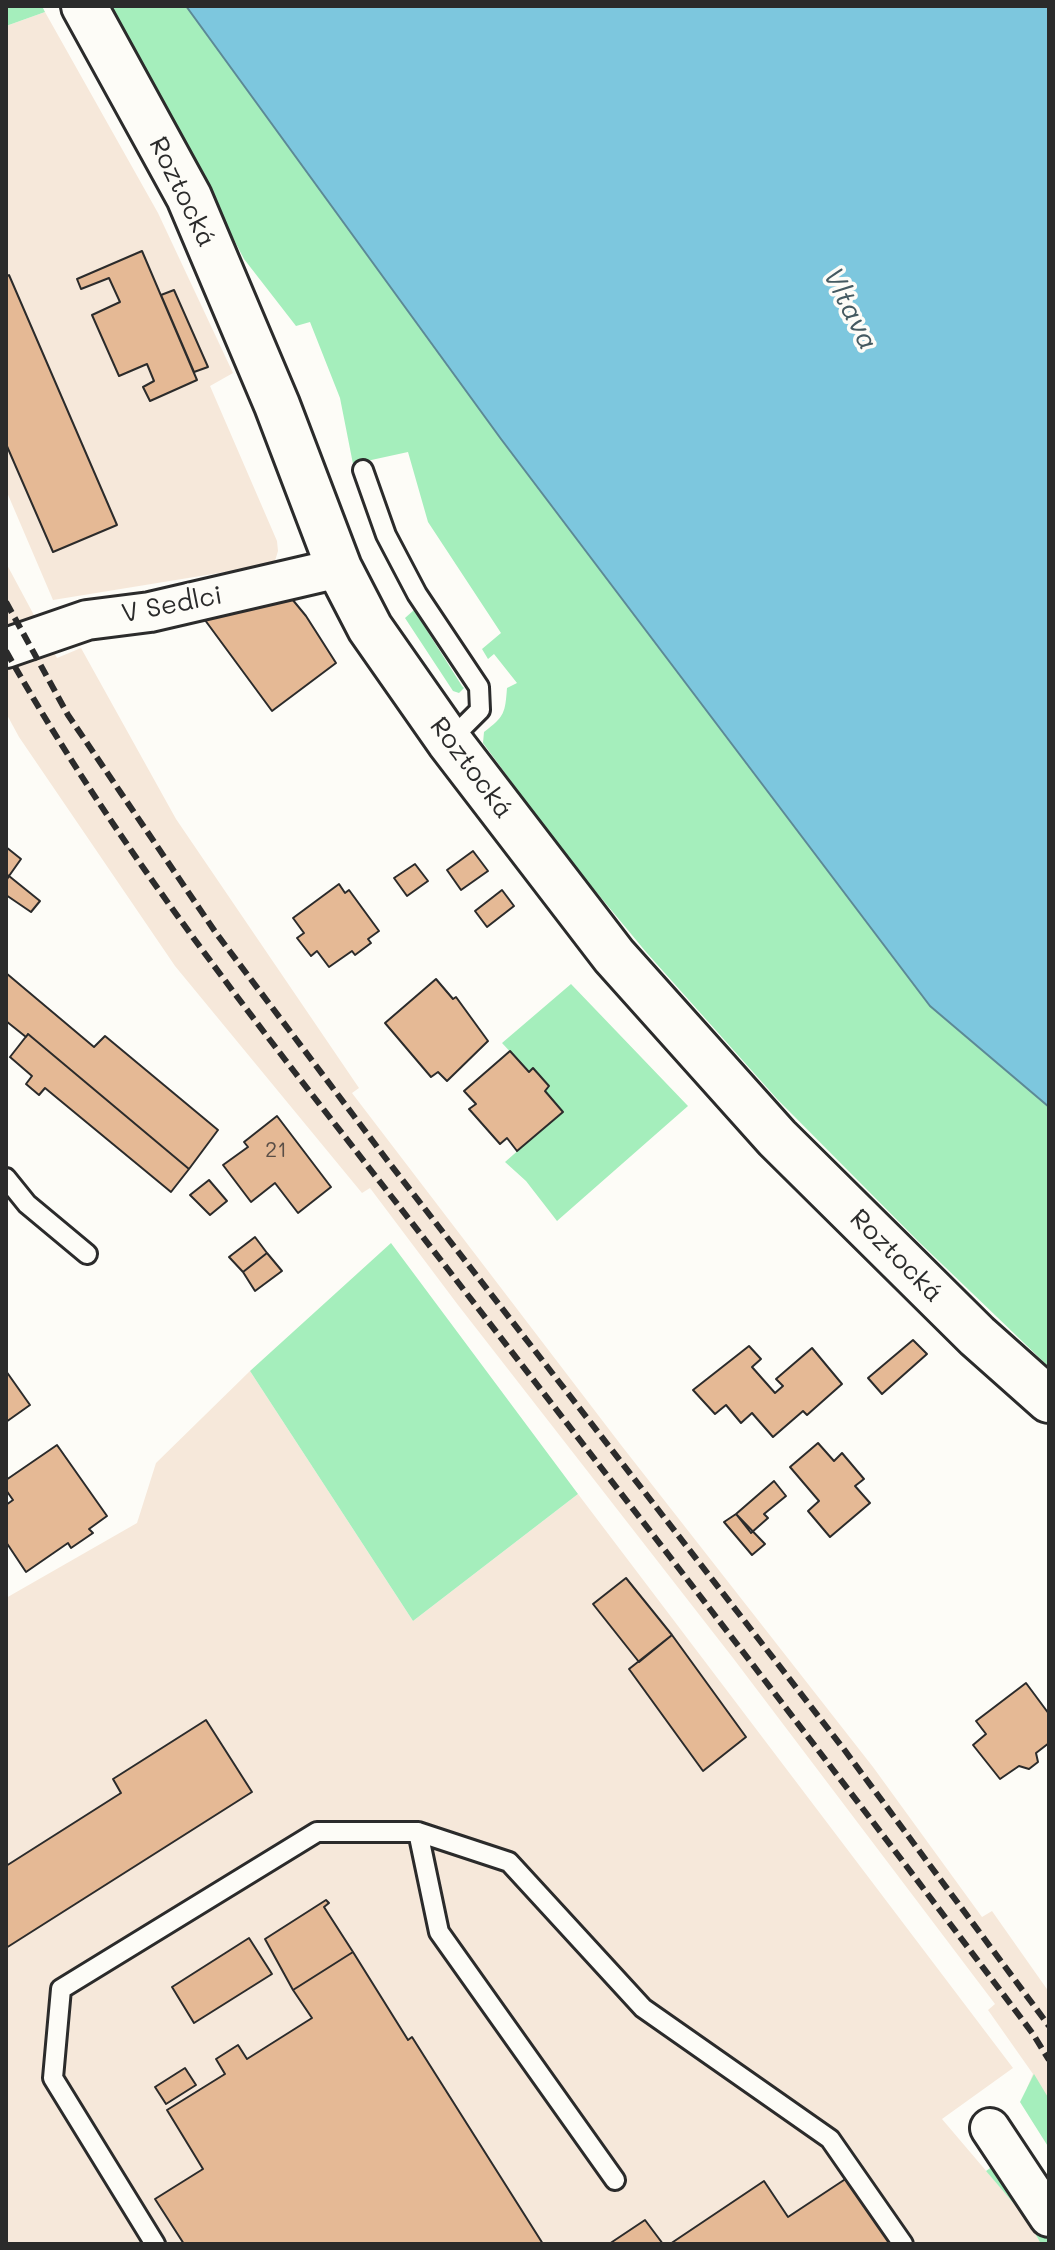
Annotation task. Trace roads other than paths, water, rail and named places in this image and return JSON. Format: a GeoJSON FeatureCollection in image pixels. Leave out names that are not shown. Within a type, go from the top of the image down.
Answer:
{"type":"FeatureCollection","features":[{"type":"Feature","properties":{"kind":"main road","name":"Roztocká"},"geometry":{"type":"LineString","coordinates":[[84,6],[189,197],[277,405],[339,568],[370,628],[449,741],[614,956],[777,1138],[977,1336],[1049,1400]]}},
{"type":"Feature","properties":{"kind":"street","name":"V Sedlci"},"geometry":{"type":"LineString","coordinates":[[6,648],[87,620],[150,612],[339,568]]}},
{"type":"Feature","properties":{"kind":"street"},"geometry":{"type":"LineString","coordinates":[[990,2128],[1049,2217]]}},
{"type":"Feature","properties":{"kind":"lane"},"geometry":{"type":"LineString","coordinates":[[363,470],[386,535],[417,594],[479,687],[480,710],[449,741]]}},
{"type":"Feature","properties":{"kind":"lane"},"geometry":{"type":"LineString","coordinates":[[6,1178],[27,1204],[87,1254]]}},
{"type":"Feature","properties":{"kind":"lane"},"geometry":{"type":"LineString","coordinates":[[155,2244],[53,2078],[61,1989],[317,1832],[418,1832],[509,1862],[643,2008],[830,2139],[903,2244]]}},
{"type":"Feature","properties":{"kind":"lane"},"geometry":{"type":"LineString","coordinates":[[418,1832],[439,1932],[615,2180]]}},
{"type":"Feature","properties":{"kind":"water","name":"Vltava"},"geometry":{"type":"Polygon","coordinates":[[[186,6],[1049,6],[1049,1107],[930,1006],[501,439],[186,6]]]}},
{"type":"Feature","properties":{"kind":"railway"},"geometry":{"type":"LineString","coordinates":[[6,602],[68,715],[216,933],[387,1160],[843,1748],[1049,2026]]}},
{"type":"Feature","properties":{"kind":"railway"},"geometry":{"type":"LineString","coordinates":[[6,651],[102,808],[208,958],[810,1739],[1033,2034],[1049,2060]]}}]}
